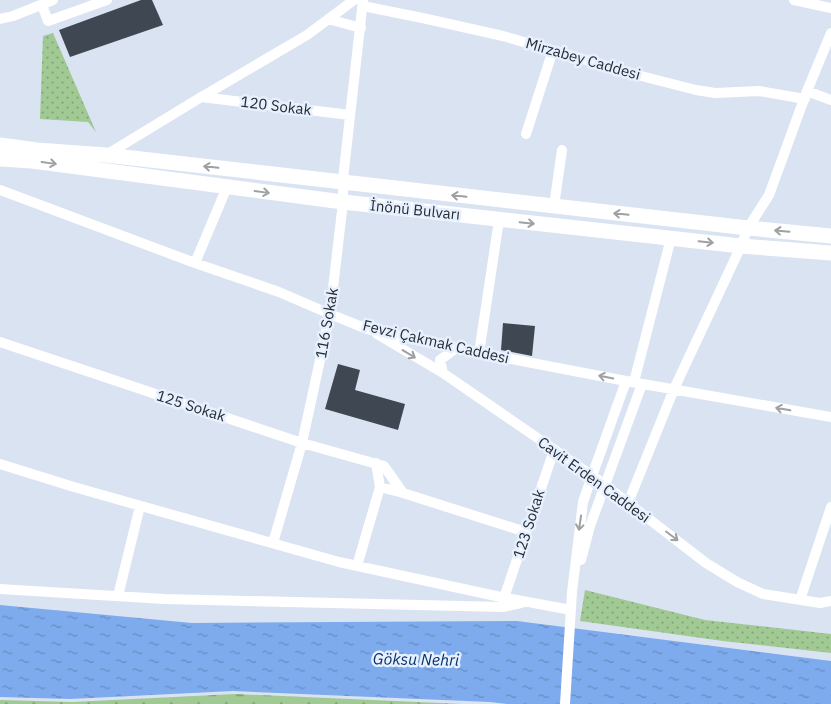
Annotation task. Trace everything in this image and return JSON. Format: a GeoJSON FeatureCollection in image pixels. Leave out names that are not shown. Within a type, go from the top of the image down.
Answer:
{"type":"FeatureCollection","features":[{"type":"Feature","properties":{"kind":"main road","name":"İnönü Bulvarı"},"geometry":{"type":"LineString","coordinates":[[0,145],[37,150],[106,155],[831,236]]}},
{"type":"Feature","properties":{"kind":"main road","name":"İnönü Bulvarı"},"geometry":{"type":"LineString","coordinates":[[0,159],[32,160],[343,202],[499,220],[741,246],[831,253]]}},
{"type":"Feature","properties":{"kind":"street"},"geometry":{"type":"LineString","coordinates":[[0,19],[13,16],[53,0]]}},
{"type":"Feature","properties":{"kind":"street"},"geometry":{"type":"LineString","coordinates":[[42,5],[48,21],[106,0]]}},
{"type":"Feature","properties":{"kind":"street"},"geometry":{"type":"LineString","coordinates":[[794,0],[831,8]]}},
{"type":"Feature","properties":{"kind":"street"},"geometry":{"type":"LineString","coordinates":[[106,155],[307,35],[328,19],[360,2]]}},
{"type":"Feature","properties":{"kind":"street","name":"116 Sokak"},"geometry":{"type":"LineString","coordinates":[[273,543],[302,443],[330,314],[343,202],[343,182],[350,115],[361,28],[360,2]]}},
{"type":"Feature","properties":{"kind":"street","name":"Mirzabey Caddesi"},"geometry":{"type":"LineString","coordinates":[[360,2],[503,36],[645,77],[706,92],[759,91],[806,95],[831,100]]}},
{"type":"Feature","properties":{"kind":"street"},"geometry":{"type":"LineString","coordinates":[[328,19],[361,28]]}},
{"type":"Feature","properties":{"kind":"street"},"geometry":{"type":"LineString","coordinates":[[628,503],[674,389],[748,228],[769,195],[831,33]]}},
{"type":"Feature","properties":{"kind":"street"},"geometry":{"type":"LineString","coordinates":[[526,134],[553,50]]}},
{"type":"Feature","properties":{"kind":"street","name":"120 Sokak"},"geometry":{"type":"LineString","coordinates":[[201,97],[350,115]]}},
{"type":"Feature","properties":{"kind":"street"},"geometry":{"type":"LineString","coordinates":[[554,206],[562,150]]}},
{"type":"Feature","properties":{"kind":"street"},"geometry":{"type":"LineString","coordinates":[[195,263],[227,187]]}},
{"type":"Feature","properties":{"kind":"street","name":"Fevzi Çakmak Caddesi"},"geometry":{"type":"LineString","coordinates":[[0,190],[195,263],[279,292],[367,328],[456,349],[831,417]]}},
{"type":"Feature","properties":{"kind":"street"},"geometry":{"type":"LineString","coordinates":[[479,353],[499,220]]}},
{"type":"Feature","properties":{"kind":"street"},"geometry":{"type":"LineString","coordinates":[[572,592],[590,526],[605,486],[671,238]]}},
{"type":"Feature","properties":{"kind":"street","name":"Cavit Erden Caddesi"},"geometry":{"type":"LineString","coordinates":[[367,328],[442,374],[592,476],[706,563],[737,582],[763,594],[820,603],[831,601]]}},
{"type":"Feature","properties":{"kind":"street","name":"125 Sokak"},"geometry":{"type":"LineString","coordinates":[[0,342],[302,443],[380,464]]}},
{"type":"Feature","properties":{"kind":"street"},"geometry":{"type":"LineString","coordinates":[[442,374],[440,360],[456,349]]}},
{"type":"Feature","properties":{"kind":"street"},"geometry":{"type":"LineString","coordinates":[[565,704],[572,592],[583,502],[592,476],[634,382]]}},
{"type":"Feature","properties":{"kind":"street","name":"123 Sokak"},"geometry":{"type":"LineString","coordinates":[[504,598],[554,450]]}},
{"type":"Feature","properties":{"kind":"street"},"geometry":{"type":"LineString","coordinates":[[0,464],[140,506],[357,566],[504,598],[571,610]]}},
{"type":"Feature","properties":{"kind":"street"},"geometry":{"type":"LineString","coordinates":[[357,566],[380,487],[380,464]]}},
{"type":"Feature","properties":{"kind":"street"},"geometry":{"type":"LineString","coordinates":[[380,464],[403,493]]}},
{"type":"Feature","properties":{"kind":"street"},"geometry":{"type":"LineString","coordinates":[[380,487],[526,532]]}},
{"type":"Feature","properties":{"kind":"street"},"geometry":{"type":"LineString","coordinates":[[118,596],[140,506]]}},
{"type":"Feature","properties":{"kind":"street"},"geometry":{"type":"LineString","coordinates":[[800,600],[831,507]]}},
{"type":"Feature","properties":{"kind":"street"},"geometry":{"type":"LineString","coordinates":[[0,589],[164,599],[493,607],[527,602]]}},
{"type":"Feature","properties":{"kind":"green space"},"geometry":{"type":"Polygon","coordinates":[[[53,33],[96,132],[88,122],[40,119],[43,36],[53,33]]]}},
{"type":"Feature","properties":{"kind":"green space"},"geometry":{"type":"Polygon","coordinates":[[[585,590],[705,620],[831,634],[831,653],[723,641],[580,621],[585,590]]]}},
{"type":"Feature","properties":{"kind":"green space"},"geometry":{"type":"Polygon","coordinates":[[[235,694],[463,704],[0,704],[0,700],[72,702],[235,694]]]}},
{"type":"Feature","properties":{"kind":"water","name":"Göksu Nehri"},"geometry":{"type":"Polygon","coordinates":[[[0,605],[192,623],[517,621],[831,661],[831,704],[507,704],[233,691],[70,699],[0,697],[0,605]]]}},
{"type":"Feature","properties":{"kind":"building"},"geometry":{"type":"Polygon","coordinates":[[[141,0],[152,0],[163,25],[70,57],[59,30],[141,0]]]}},
{"type":"Feature","properties":{"kind":"building"},"geometry":{"type":"Polygon","coordinates":[[[503,323],[535,326],[532,356],[501,350],[503,323]]]}},
{"type":"Feature","properties":{"kind":"building"},"geometry":{"type":"Polygon","coordinates":[[[338,364],[360,370],[355,390],[405,404],[398,430],[325,409],[338,364]]]}}]}
